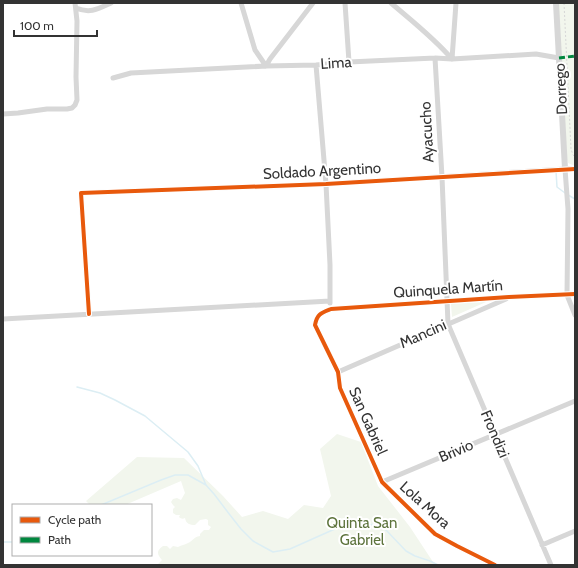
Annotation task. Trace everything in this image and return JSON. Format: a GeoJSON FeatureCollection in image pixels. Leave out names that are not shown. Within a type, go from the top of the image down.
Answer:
{"type":"FeatureCollection","features":[{"type":"Feature","properties":{"kind":"street"},"geometry":{"type":"LineString","coordinates":[[75,5],[80,10],[89,11],[96,10],[111,3]]}},
{"type":"Feature","properties":{"kind":"street"},"geometry":{"type":"LineString","coordinates":[[241,3],[255,50],[266,66],[313,3]]}},
{"type":"Feature","properties":{"kind":"street"},"geometry":{"type":"LineString","coordinates":[[345,3],[349,62]]}},
{"type":"Feature","properties":{"kind":"street"},"geometry":{"type":"LineString","coordinates":[[391,3],[424,30],[452,59]]}},
{"type":"Feature","properties":{"kind":"street"},"geometry":{"type":"LineString","coordinates":[[452,59],[456,3]]}},
{"type":"Feature","properties":{"kind":"street","name":"Dorrego"},"geometry":{"type":"LineString","coordinates":[[556,3],[568,209],[567,295]]}},
{"type":"Feature","properties":{"kind":"street"},"geometry":{"type":"LineString","coordinates":[[3,114],[47,109],[68,109],[75,105],[77,100],[77,21],[75,5]]}},
{"type":"Feature","properties":{"kind":"street","name":"Lima"},"geometry":{"type":"LineString","coordinates":[[113,78],[131,73],[435,58],[452,59],[536,54],[559,58]]}},
{"type":"Feature","properties":{"kind":"street","name":"Ayacucho"},"geometry":{"type":"LineString","coordinates":[[435,58],[448,301]]}},
{"type":"Feature","properties":{"kind":"street"},"geometry":{"type":"LineString","coordinates":[[316,65],[326,184],[331,309]]}},
{"type":"Feature","properties":{"kind":"street"},"geometry":{"type":"LineString","coordinates":[[565,169],[575,169]]}},
{"type":"Feature","properties":{"kind":"street","name":"Soldado Argentino"},"geometry":{"type":"LineString","coordinates":[[89,314],[81,193],[326,184],[565,169]]}},
{"type":"Feature","properties":{"kind":"street","name":"Quinquela Martín"},"geometry":{"type":"LineString","coordinates":[[331,309],[575,294]]}},
{"type":"Feature","properties":{"kind":"street"},"geometry":{"type":"LineString","coordinates":[[567,295],[575,315]]}},
{"type":"Feature","properties":{"kind":"street","name":"Mancini"},"geometry":{"type":"LineString","coordinates":[[338,372],[509,297]]}},
{"type":"Feature","properties":{"kind":"street"},"geometry":{"type":"LineString","coordinates":[[3,319],[330,301]]}},
{"type":"Feature","properties":{"kind":"street","name":"Frondizi"},"geometry":{"type":"LineString","coordinates":[[448,301],[448,324],[551,565]]}},
{"type":"Feature","properties":{"kind":"street","name":"San Gabriel"},"geometry":{"type":"LineString","coordinates":[[331,309],[320,314],[316,319],[315,325],[338,372],[340,388],[382,482]]}},
{"type":"Feature","properties":{"kind":"street","name":"Brivio"},"geometry":{"type":"LineString","coordinates":[[382,482],[575,402]]}},
{"type":"Feature","properties":{"kind":"street","name":"Lola Mora"},"geometry":{"type":"LineString","coordinates":[[382,482],[435,534],[495,565]]}},
{"type":"Feature","properties":{"kind":"street"},"geometry":{"type":"LineString","coordinates":[[542,545],[575,531]]}},
{"type":"Feature","properties":{"kind":"path"},"geometry":{"type":"LineString","coordinates":[[564,3],[571,149],[575,157]]}},
{"type":"Feature","properties":{"kind":"green space"},"geometry":{"type":"Polygon","coordinates":[[[558,3],[575,3],[575,166],[568,163],[567,159],[558,3]]]}},
{"type":"Feature","properties":{"kind":"green space"},"geometry":{"type":"Polygon","coordinates":[[[486,302],[452,317],[451,304],[486,302]]]}},
{"type":"Feature","properties":{"kind":"green space","name":"Quinta San Gabriel"},"geometry":{"type":"Polygon","coordinates":[[[337,434],[361,442],[378,486],[410,527],[435,565],[157,565],[162,560],[158,553],[159,549],[163,546],[167,546],[170,549],[173,546],[178,547],[200,536],[204,530],[209,530],[211,527],[208,525],[208,520],[206,519],[200,520],[195,525],[191,525],[187,523],[185,518],[183,519],[179,517],[180,515],[173,513],[173,509],[175,507],[171,502],[173,499],[177,498],[181,500],[185,493],[181,481],[127,504],[89,504],[86,501],[137,457],[184,458],[242,517],[263,511],[288,519],[304,505],[323,508],[331,496],[320,449],[337,434]]]}},
{"type":"Feature","properties":{"kind":"waterway"},"geometry":{"type":"LineString","coordinates":[[556,171],[557,187],[565,193]]}},
{"type":"Feature","properties":{"kind":"waterway"},"geometry":{"type":"LineString","coordinates":[[568,195],[575,199]]}},
{"type":"Feature","properties":{"kind":"waterway"},"geometry":{"type":"LineString","coordinates":[[77,387],[100,393],[145,416],[188,452],[198,466],[206,485]]}},
{"type":"Feature","properties":{"kind":"waterway"},"geometry":{"type":"LineString","coordinates":[[103,504],[175,475],[188,475],[206,485],[241,529],[253,541],[273,552],[290,549],[337,528],[364,524],[378,525],[386,530],[406,551],[438,565]]}},
{"type":"Feature","properties":{"kind":"waterway"},"geometry":{"type":"LineString","coordinates":[[3,542],[12,542]]}},
{"type":"Feature","properties":{"kind":"marked path"},"geometry":{"type":"LineString","coordinates":[[559,58],[575,56]]}},
{"type":"Feature","properties":{"kind":"cycle path"},"geometry":{"type":"LineString","coordinates":[[89,314],[81,193],[326,184],[575,169]]}},
{"type":"Feature","properties":{"kind":"cycle path"},"geometry":{"type":"LineString","coordinates":[[495,565],[435,534],[382,482],[340,388],[338,372],[315,325],[316,321],[320,314],[331,309],[575,294]]}}]}
